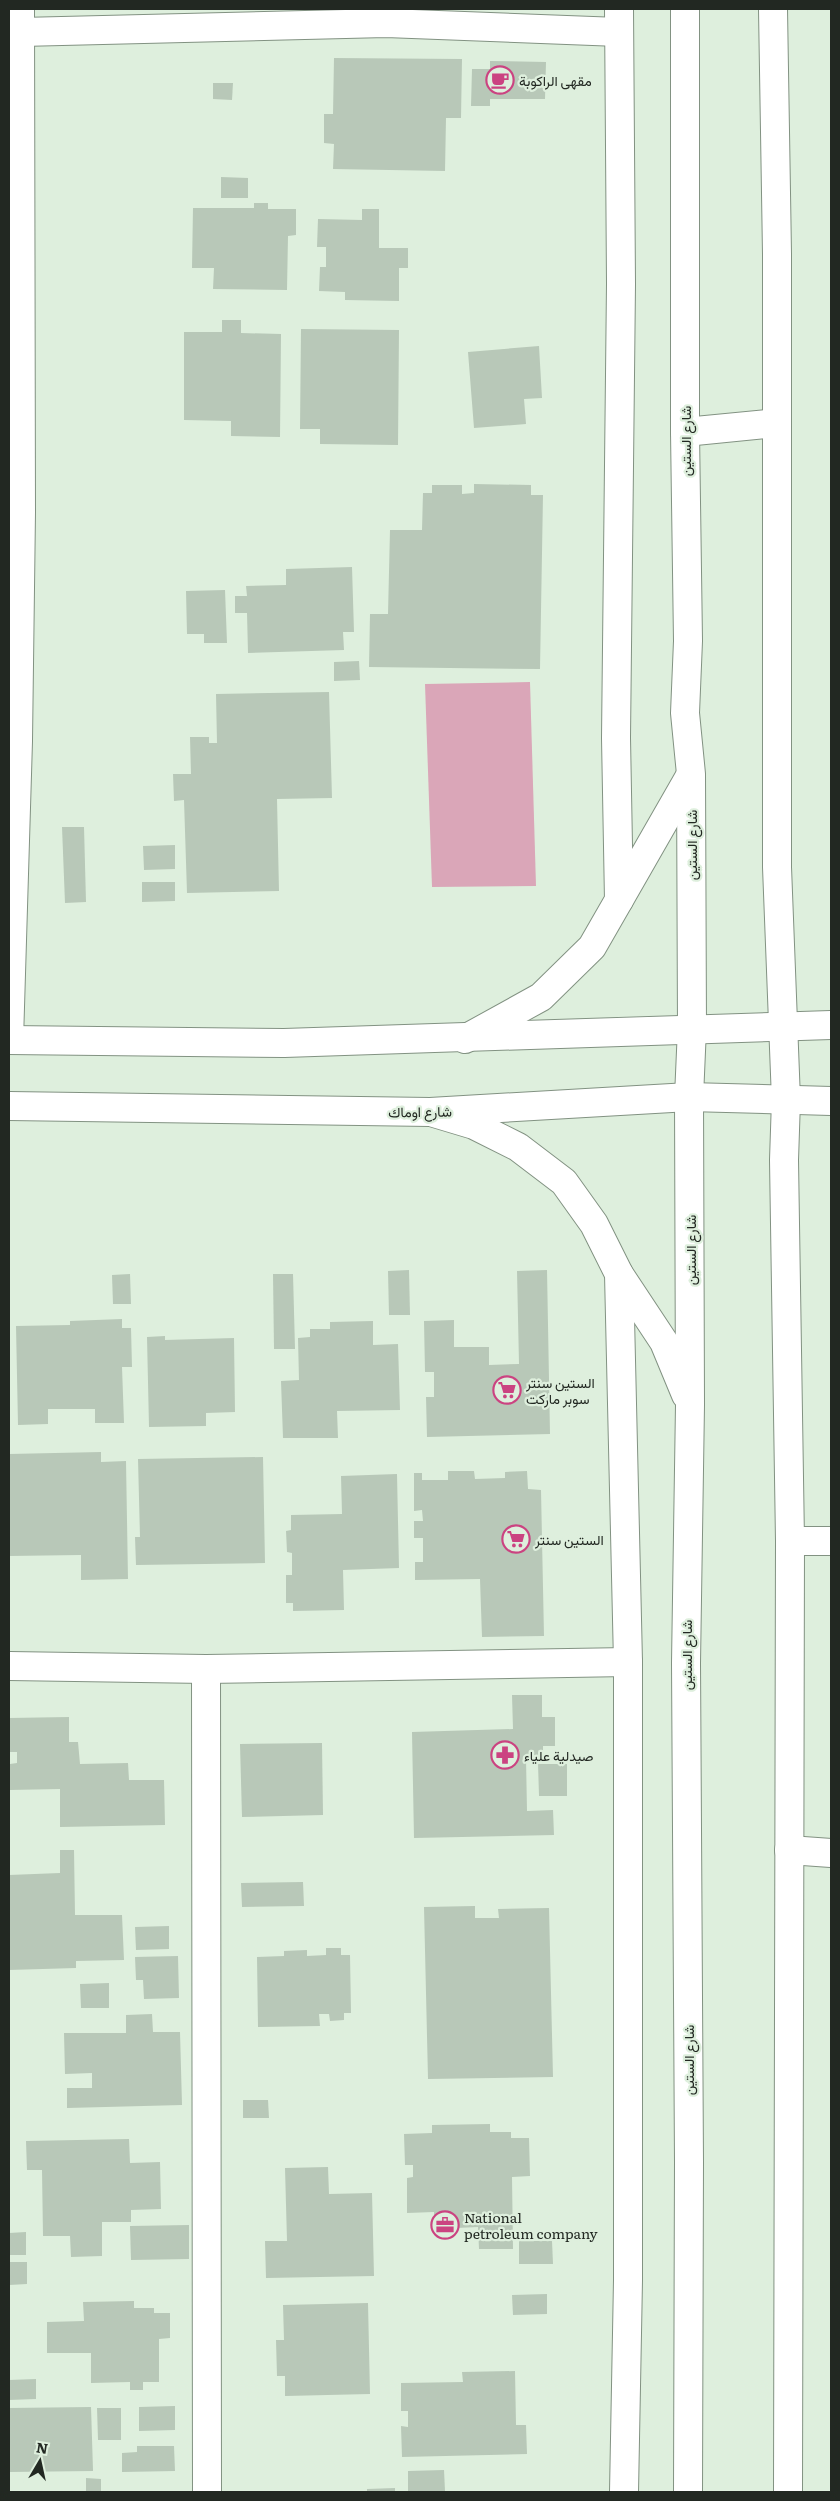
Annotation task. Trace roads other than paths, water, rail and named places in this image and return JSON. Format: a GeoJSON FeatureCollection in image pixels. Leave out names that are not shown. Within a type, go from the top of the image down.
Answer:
{"type":"FeatureCollection","features":[{"type":"Feature","properties":{"kind":"main road","name":"شارع الستين"},"geometry":{"type":"LineString","coordinates":[[685,9],[684,432],[688,641],[684,713],[691,774],[692,1028],[689,1097],[690,1405],[686,1663],[688,2492]]}},
{"type":"Feature","properties":{"kind":"main road"},"geometry":{"type":"LineString","coordinates":[[773,9],[777,423],[777,867],[786,1100],[784,1160],[790,1541],[788,2492]]}},
{"type":"Feature","properties":{"kind":"main road"},"geometry":{"type":"LineString","coordinates":[[619,900],[616,738],[620,304],[619,21],[386,23],[21,20],[21,512],[18,741],[9,1040],[284,1043],[465,1039],[692,1028],[831,1025]]}},
{"type":"Feature","properties":{"kind":"main road"},"geometry":{"type":"LineString","coordinates":[[684,432],[777,423]]}},
{"type":"Feature","properties":{"kind":"main road"},"geometry":{"type":"LineString","coordinates":[[465,1039],[541,998],[592,947],[691,774]]}},
{"type":"Feature","properties":{"kind":"main road","name":"شارع اوماك"},"geometry":{"type":"LineString","coordinates":[[9,1106],[430,1112],[689,1097],[831,1100]]}},
{"type":"Feature","properties":{"kind":"main road"},"geometry":{"type":"LineString","coordinates":[[430,1112],[474,1125],[518,1147],[564,1182],[594,1224],[619,1274],[664,1342],[690,1405]]}},
{"type":"Feature","properties":{"kind":"main road"},"geometry":{"type":"LineString","coordinates":[[619,1274],[628,1662],[628,2280],[624,2492]]}},
{"type":"Feature","properties":{"kind":"main road"},"geometry":{"type":"LineString","coordinates":[[790,1541],[831,1541]]}},
{"type":"Feature","properties":{"kind":"main road"},"geometry":{"type":"LineString","coordinates":[[9,1666],[206,1669],[628,1662]]}},
{"type":"Feature","properties":{"kind":"main road"},"geometry":{"type":"LineString","coordinates":[[206,1669],[207,2492]]}},
{"type":"Feature","properties":{"kind":"main road"},"geometry":{"type":"LineString","coordinates":[[789,1850],[831,1853]]}},
{"type":"Feature","properties":{"kind":"place","name":"مقهى الراكوبة"},"geometry":{"type":"Point","coordinates":[500,80]}},
{"type":"Feature","properties":{"kind":"place","name":"الستين سنتر سوبر ماركت"},"geometry":{"type":"Point","coordinates":[507,1390]}},
{"type":"Feature","properties":{"kind":"place","name":"الستين سنتر"},"geometry":{"type":"Point","coordinates":[516,1539]}},
{"type":"Feature","properties":{"kind":"place","name":"صيدلية علياء"},"geometry":{"type":"Point","coordinates":[505,1755]}},
{"type":"Feature","properties":{"kind":"place","name":"National petroleum company"},"geometry":{"type":"Point","coordinates":[445,2225]}}]}
